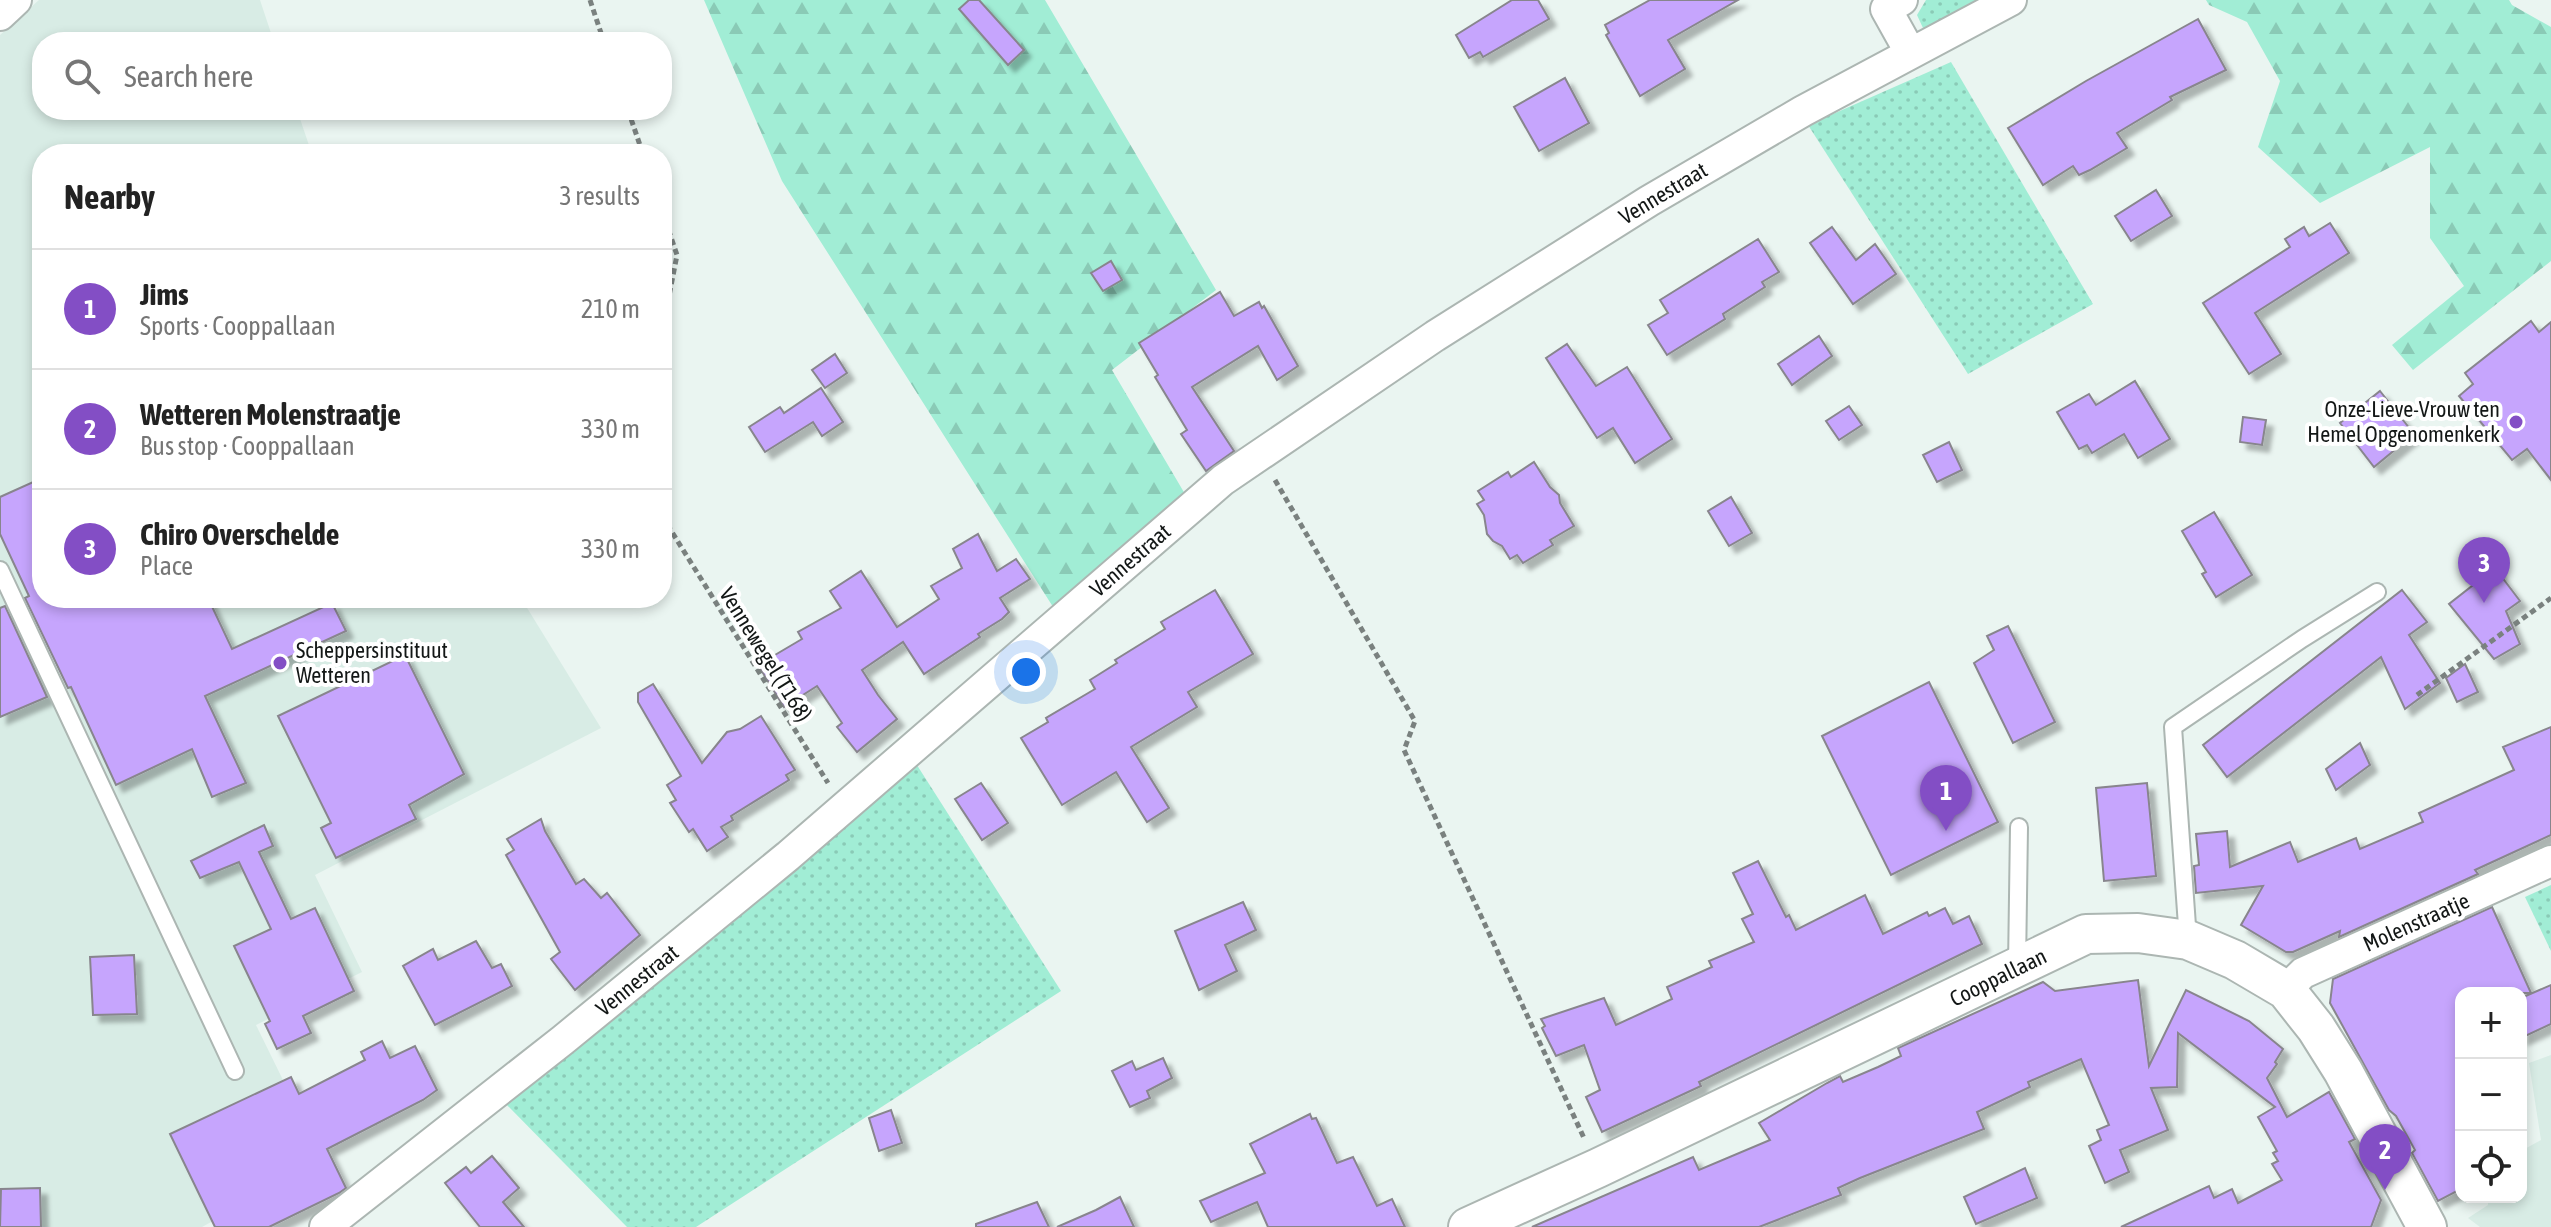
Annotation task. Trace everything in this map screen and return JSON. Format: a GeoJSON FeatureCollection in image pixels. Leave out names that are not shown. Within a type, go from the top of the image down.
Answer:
{"type":"FeatureCollection","features":[{"type":"Feature","properties":{"kind":"street"},"geometry":{"type":"LineString","coordinates":[[0,15],[16,0]]}},
{"type":"Feature","properties":{"kind":"street"},"geometry":{"type":"LineString","coordinates":[[1902,0],[1886,9],[1910,52]]}},
{"type":"Feature","properties":{"kind":"street","name":"Vennestraat"},"geometry":{"type":"LineString","coordinates":[[325,1227],[563,1040],[843,808],[1223,480],[1435,336],[1637,209],[1803,111],[2011,0]]}},
{"type":"Feature","properties":{"kind":"street","name":"Molenstraatje"},"geometry":{"type":"LineString","coordinates":[[2286,990],[2303,973],[2551,861]]}},
{"type":"Feature","properties":{"kind":"street","name":"Cooppallaan"},"geometry":{"type":"LineString","coordinates":[[1468,1227],[2086,934],[2138,933],[2188,940],[2235,960],[2286,990],[2316,1028],[2343,1071],[2427,1227]]}},
{"type":"Feature","properties":{"kind":"lane"},"geometry":{"type":"LineString","coordinates":[[0,570],[235,1071]]}},
{"type":"Feature","properties":{"kind":"lane"},"geometry":{"type":"LineString","coordinates":[[2188,940],[2173,727],[2377,592]]}},
{"type":"Feature","properties":{"kind":"lane"},"geometry":{"type":"LineString","coordinates":[[2017,968],[2019,827]]}},
{"type":"Feature","properties":{"kind":"path"},"geometry":{"type":"LineString","coordinates":[[590,0],[601,32]]}},
{"type":"Feature","properties":{"kind":"path"},"geometry":{"type":"LineString","coordinates":[[631,120],[640,144]]}},
{"type":"Feature","properties":{"kind":"path"},"geometry":{"type":"LineString","coordinates":[[672,240],[677,255],[672,281]]}},
{"type":"Feature","properties":{"kind":"path"},"geometry":{"type":"LineString","coordinates":[[1260,455],[1415,721],[1404,750],[1598,1168]]}},
{"type":"Feature","properties":{"kind":"path","name":"Vennewegel (T168)"},"geometry":{"type":"LineString","coordinates":[[672,532],[843,808]]}},
{"type":"Feature","properties":{"kind":"path"},"geometry":{"type":"LineString","coordinates":[[2417,695],[2551,598]]}},
{"type":"Feature","properties":{"kind":"shaded area","name":"Scheppersinstituut Wetteren"},"geometry":{"type":"Polygon","coordinates":[[[39,0],[260,0],[271,32],[32,32],[32,120],[300,120],[309,144],[32,144],[32,608],[527,608],[601,728],[315,875],[362,972],[256,1025],[307,1129],[251,1200],[202,1227],[0,1227],[0,35],[39,0]]]}},
{"type":"Feature","properties":{"kind":"shaded area"},"geometry":{"type":"Polygon","coordinates":[[[2551,1055],[2551,1227],[2480,1227],[2468,1218],[2488,1203],[2527,1203],[2527,1148],[2541,1140],[2529,1063],[2551,1055]]]}},
{"type":"Feature","properties":{"kind":"green space"},"geometry":{"type":"Polygon","coordinates":[[[704,0],[1045,0],[1216,290],[1112,370],[1185,494],[1055,610],[782,181],[704,0]]]}},
{"type":"Feature","properties":{"kind":"green space"},"geometry":{"type":"Polygon","coordinates":[[[1926,0],[1996,0],[1951,24],[1923,28],[1917,15],[1926,0]]]}},
{"type":"Feature","properties":{"kind":"green space"},"geometry":{"type":"Polygon","coordinates":[[[2206,0],[2509,0],[2512,5],[2551,27],[2551,261],[2413,370],[2392,345],[2464,286],[2430,238],[2430,147],[2320,203],[2258,147],[2280,81],[2247,22],[2209,5],[2206,0]]]}},
{"type":"Feature","properties":{"kind":"green space"},"geometry":{"type":"Polygon","coordinates":[[[1951,62],[2093,304],[1968,374],[1808,125],[1951,62]]]}},
{"type":"Feature","properties":{"kind":"green space"},"geometry":{"type":"Polygon","coordinates":[[[915,762],[1061,991],[696,1227],[627,1227],[502,1100],[915,762]]]}},
{"type":"Feature","properties":{"kind":"green space"},"geometry":{"type":"Polygon","coordinates":[[[2551,885],[2551,951],[2525,897],[2551,885]]]}},
{"type":"Feature","properties":{"kind":"building"},"geometry":{"type":"Polygon","coordinates":[[[969,0],[979,0],[1024,50],[1008,65],[959,9],[969,0]]]}},
{"type":"Feature","properties":{"kind":"building"},"geometry":{"type":"Polygon","coordinates":[[[1512,0],[1538,0],[1549,19],[1483,57],[1480,52],[1469,58],[1456,35],[1512,0]]]}},
{"type":"Feature","properties":{"kind":"building"},"geometry":{"type":"Polygon","coordinates":[[[1650,0],[1738,0],[1668,40],[1685,69],[1640,96],[1606,35],[1609,33],[1605,25],[1650,0]]]}},
{"type":"Feature","properties":{"kind":"building"},"geometry":{"type":"Polygon","coordinates":[[[2198,19],[2226,70],[2170,97],[2172,100],[2117,133],[2127,148],[2079,175],[2073,166],[2043,185],[2008,128],[2198,19]]]}},
{"type":"Feature","properties":{"kind":"building"},"geometry":{"type":"Polygon","coordinates":[[[1565,78],[1589,123],[1539,151],[1514,107],[1565,78]]]}},
{"type":"Feature","properties":{"kind":"building"},"geometry":{"type":"Polygon","coordinates":[[[2156,190],[2172,216],[2131,241],[2115,216],[2156,190]]]}},
{"type":"Feature","properties":{"kind":"building"},"geometry":{"type":"Polygon","coordinates":[[[2330,223],[2349,253],[2255,313],[2281,354],[2249,374],[2203,303],[2290,247],[2285,239],[2304,227],[2309,236],[2330,223]]]}},
{"type":"Feature","properties":{"kind":"building"},"geometry":{"type":"Polygon","coordinates":[[[1832,227],[1856,260],[1875,244],[1896,274],[1853,304],[1810,243],[1832,227]]]}},
{"type":"Feature","properties":{"kind":"building"},"geometry":{"type":"Polygon","coordinates":[[[1758,239],[1779,272],[1762,282],[1765,287],[1723,314],[1725,319],[1667,355],[1648,325],[1668,313],[1660,300],[1758,239]]]}},
{"type":"Feature","properties":{"kind":"building"},"geometry":{"type":"Polygon","coordinates":[[[1111,261],[1122,280],[1103,291],[1091,273],[1111,261]]]}},
{"type":"Feature","properties":{"kind":"building"},"geometry":{"type":"Polygon","coordinates":[[[1220,292],[1234,316],[1259,302],[1262,308],[1264,306],[1298,366],[1277,380],[1258,346],[1192,387],[1234,451],[1206,471],[1181,434],[1187,430],[1155,377],[1158,375],[1139,343],[1220,292]]]}},
{"type":"Feature","properties":{"kind":"building","name":"Onze-Lieve-Vrouw ten Hemel Opgenomenkerk"},"geometry":{"type":"Polygon","coordinates":[[[2531,321],[2539,332],[2551,322],[2551,480],[2527,449],[2512,460],[2459,396],[2473,384],[2465,373],[2531,321]]]}},
{"type":"Feature","properties":{"kind":"building"},"geometry":{"type":"Polygon","coordinates":[[[1819,336],[1832,356],[1792,385],[1778,364],[1819,336]]]}},
{"type":"Feature","properties":{"kind":"building"},"geometry":{"type":"Polygon","coordinates":[[[1567,344],[1596,386],[1627,367],[1672,439],[1635,463],[1613,428],[1597,438],[1546,358],[1567,344]]]}},
{"type":"Feature","properties":{"kind":"building"},"geometry":{"type":"Polygon","coordinates":[[[835,354],[847,373],[825,388],[812,370],[835,354]]]}},
{"type":"Feature","properties":{"kind":"building"},"geometry":{"type":"Polygon","coordinates":[[[2135,381],[2170,439],[2138,458],[2124,434],[2092,453],[2087,445],[2079,449],[2057,412],[2089,394],[2096,405],[2135,381]]]}},
{"type":"Feature","properties":{"kind":"building"},"geometry":{"type":"Polygon","coordinates":[[[821,388],[843,422],[822,436],[813,422],[765,452],[749,427],[780,407],[784,413],[821,388]]]}},
{"type":"Feature","properties":{"kind":"building"},"geometry":{"type":"Polygon","coordinates":[[[2380,391],[2414,434],[2374,467],[2340,423],[2380,391]]]}},
{"type":"Feature","properties":{"kind":"building"},"geometry":{"type":"Polygon","coordinates":[[[1849,406],[1862,425],[1839,440],[1826,421],[1849,406]]]}},
{"type":"Feature","properties":{"kind":"building"},"geometry":{"type":"Polygon","coordinates":[[[2243,417],[2266,420],[2262,445],[2240,442],[2243,417]]]}},
{"type":"Feature","properties":{"kind":"building"},"geometry":{"type":"Polygon","coordinates":[[[1949,442],[1962,470],[1937,482],[1923,455],[1949,442]]]}},
{"type":"Feature","properties":{"kind":"building"},"geometry":{"type":"Polygon","coordinates":[[[1534,462],[1559,495],[1560,503],[1574,526],[1550,540],[1553,545],[1523,563],[1517,555],[1510,559],[1502,546],[1487,534],[1484,515],[1477,504],[1484,500],[1478,491],[1508,472],[1511,477],[1534,462]]]}},
{"type":"Feature","properties":{"kind":"building"},"geometry":{"type":"Polygon","coordinates":[[[32,483],[32,608],[213,608],[232,649],[321,608],[334,608],[346,631],[205,696],[246,783],[212,797],[192,749],[116,785],[71,687],[68,688],[25,598],[29,596],[0,534],[0,497],[32,483]]]}},
{"type":"Feature","properties":{"kind":"building"},"geometry":{"type":"Polygon","coordinates":[[[1731,497],[1752,533],[1729,546],[1708,511],[1731,497]]]}},
{"type":"Feature","properties":{"kind":"building"},"geometry":{"type":"Polygon","coordinates":[[[2214,512],[2252,575],[2216,597],[2202,574],[2206,572],[2182,531],[2214,512]]]}},
{"type":"Feature","properties":{"kind":"building"},"geometry":{"type":"Polygon","coordinates":[[[978,534],[997,571],[1016,559],[1030,579],[1000,598],[1009,612],[1002,619],[924,674],[903,642],[862,670],[897,719],[857,752],[837,727],[842,723],[817,686],[784,707],[758,665],[802,639],[798,632],[841,608],[830,591],[861,571],[897,627],[939,599],[931,586],[962,568],[953,549],[978,534]]]}},
{"type":"Feature","properties":{"kind":"building"},"geometry":{"type":"Polygon","coordinates":[[[2495,568],[2520,601],[2506,611],[2520,644],[2494,659],[2449,604],[2495,568]]]}},
{"type":"Feature","properties":{"kind":"building"},"geometry":{"type":"Polygon","coordinates":[[[1215,590],[1253,654],[1188,692],[1197,707],[1131,747],[1169,808],[1147,822],[1116,772],[1062,805],[1021,738],[1048,722],[1046,718],[1095,689],[1090,680],[1117,663],[1115,660],[1165,629],[1161,622],[1215,590]]]}},
{"type":"Feature","properties":{"kind":"building"},"geometry":{"type":"Polygon","coordinates":[[[2402,590],[2427,622],[2409,635],[2440,683],[2405,709],[2381,657],[2227,777],[2203,745],[2402,590]]]}},
{"type":"Feature","properties":{"kind":"building"},"geometry":{"type":"Polygon","coordinates":[[[5,606],[47,697],[0,717],[0,608],[5,606]]]}},
{"type":"Feature","properties":{"kind":"building"},"geometry":{"type":"Polygon","coordinates":[[[2008,626],[2055,722],[2013,743],[1974,663],[1994,650],[1987,636],[2008,626]]]}},
{"type":"Feature","properties":{"kind":"building"},"geometry":{"type":"Polygon","coordinates":[[[405,655],[464,774],[409,805],[416,819],[336,858],[321,828],[331,823],[278,716],[405,655]]]}},
{"type":"Feature","properties":{"kind":"building"},"geometry":{"type":"Polygon","coordinates":[[[2465,664],[2478,692],[2457,702],[2446,678],[2465,664]]]}},
{"type":"Feature","properties":{"kind":"building"},"geometry":{"type":"Polygon","coordinates":[[[1929,682],[1998,822],[1891,875],[1822,736],[1929,682]]]}},
{"type":"Feature","properties":{"kind":"building"},"geometry":{"type":"Polygon","coordinates":[[[653,684],[702,763],[727,732],[740,729],[761,716],[795,770],[786,775],[789,780],[731,816],[733,820],[721,827],[728,837],[707,851],[693,829],[689,832],[670,803],[676,800],[667,785],[681,776],[638,702],[638,693],[653,684]]]}},
{"type":"Feature","properties":{"kind":"building"},"geometry":{"type":"Polygon","coordinates":[[[2551,727],[2551,835],[2475,870],[2478,874],[2339,937],[2340,931],[2293,952],[2286,952],[2241,925],[2263,886],[2196,893],[2194,866],[2199,865],[2196,834],[2227,831],[2230,867],[2290,842],[2298,862],[2356,838],[2360,849],[2423,822],[2419,813],[2514,770],[2503,747],[2551,727]]]}},
{"type":"Feature","properties":{"kind":"building"},"geometry":{"type":"Polygon","coordinates":[[[2360,743],[2370,765],[2336,790],[2326,769],[2360,743]]]}},
{"type":"Feature","properties":{"kind":"building"},"geometry":{"type":"Polygon","coordinates":[[[981,783],[1008,823],[982,840],[955,799],[981,783]]]}},
{"type":"Feature","properties":{"kind":"building"},"geometry":{"type":"Polygon","coordinates":[[[2147,783],[2156,876],[2104,881],[2096,788],[2147,783]]]}},
{"type":"Feature","properties":{"kind":"building"},"geometry":{"type":"Polygon","coordinates":[[[541,819],[576,884],[584,879],[601,898],[607,893],[640,935],[575,990],[551,959],[560,952],[506,855],[514,850],[507,839],[541,819]]]}},
{"type":"Feature","properties":{"kind":"building"},"geometry":{"type":"Polygon","coordinates":[[[264,825],[273,846],[259,852],[291,919],[315,908],[354,991],[303,1016],[311,1033],[277,1049],[265,1024],[270,1021],[234,946],[271,929],[239,862],[200,878],[191,861],[264,825]]]}},
{"type":"Feature","properties":{"kind":"building"},"geometry":{"type":"Polygon","coordinates":[[[1758,861],[1786,917],[1789,915],[1796,930],[1865,895],[1883,934],[1927,912],[1929,916],[1945,908],[1953,924],[1969,916],[1982,944],[1699,1082],[1701,1086],[1602,1132],[1586,1097],[1600,1090],[1584,1045],[1556,1056],[1542,1028],[1545,1026],[1541,1019],[1604,998],[1616,1025],[1672,999],[1667,987],[1712,967],[1709,961],[1754,942],[1742,919],[1753,914],[1733,873],[1758,861]]]}},
{"type":"Feature","properties":{"kind":"building"},"geometry":{"type":"Polygon","coordinates":[[[1243,902],[1256,930],[1225,945],[1237,971],[1199,990],[1175,931],[1243,902]]]}},
{"type":"Feature","properties":{"kind":"building"},"geometry":{"type":"Polygon","coordinates":[[[2492,907],[2531,993],[2527,993],[2527,987],[2455,987],[2455,1192],[2438,1201],[2412,1153],[2415,1150],[2396,1116],[2389,1110],[2330,1003],[2333,979],[2492,907]]]}},
{"type":"Feature","properties":{"kind":"building"},"geometry":{"type":"Polygon","coordinates":[[[476,941],[492,968],[501,964],[512,986],[435,1025],[403,966],[433,949],[438,960],[476,941]]]}},
{"type":"Feature","properties":{"kind":"building"},"geometry":{"type":"Polygon","coordinates":[[[134,955],[137,1014],[93,1015],[90,957],[134,955]]]}},
{"type":"Feature","properties":{"kind":"building"},"geometry":{"type":"Polygon","coordinates":[[[2138,980],[2149,1066],[2186,990],[2249,1021],[2283,1049],[2267,1078],[2287,1117],[2329,1092],[2355,1139],[2349,1142],[2381,1200],[2371,1227],[2121,1227],[2209,1186],[2214,1198],[2232,1189],[2238,1203],[2282,1180],[2272,1164],[2278,1161],[2273,1153],[2277,1151],[2258,1117],[2275,1107],[2178,1033],[2177,1087],[2151,1088],[2168,1130],[2120,1150],[2129,1172],[2105,1183],[2089,1146],[2101,1140],[2097,1130],[2109,1125],[2081,1059],[2028,1082],[2030,1087],[1977,1112],[1984,1129],[1860,1178],[1838,1188],[1841,1195],[1759,1227],[1532,1227],[1693,1157],[1699,1170],[1770,1140],[1759,1123],[1827,1083],[1840,1076],[1843,1082],[1878,1067],[1901,1056],[1898,1048],[2043,982],[2055,991],[2138,980]]]}},
{"type":"Feature","properties":{"kind":"building"},"geometry":{"type":"Polygon","coordinates":[[[2551,985],[2551,1024],[2527,1035],[2527,995],[2551,985]]]}},
{"type":"Feature","properties":{"kind":"building"},"geometry":{"type":"Polygon","coordinates":[[[382,1041],[390,1058],[415,1046],[437,1090],[327,1149],[346,1188],[339,1193],[269,1227],[215,1227],[170,1134],[291,1077],[299,1094],[365,1060],[361,1052],[382,1041]]]}},
{"type":"Feature","properties":{"kind":"building"},"geometry":{"type":"Polygon","coordinates":[[[1163,1058],[1172,1078],[1147,1091],[1150,1098],[1130,1107],[1112,1071],[1132,1061],[1136,1070],[1163,1058]]]}},
{"type":"Feature","properties":{"kind":"building"},"geometry":{"type":"Polygon","coordinates":[[[891,1110],[902,1143],[879,1151],[869,1118],[891,1110]]]}},
{"type":"Feature","properties":{"kind":"building"},"geometry":{"type":"Polygon","coordinates":[[[1310,1114],[1312,1119],[1316,1118],[1337,1163],[1353,1157],[1377,1206],[1392,1199],[1405,1227],[1268,1227],[1257,1202],[1211,1222],[1200,1201],[1265,1173],[1250,1144],[1310,1114]]]}},
{"type":"Feature","properties":{"kind":"building"},"geometry":{"type":"Polygon","coordinates":[[[492,1156],[519,1188],[503,1202],[524,1227],[480,1227],[445,1183],[466,1167],[471,1173],[492,1156]]]}},
{"type":"Feature","properties":{"kind":"building"},"geometry":{"type":"Polygon","coordinates":[[[2025,1168],[2037,1198],[1976,1224],[1964,1197],[2025,1168]]]}},
{"type":"Feature","properties":{"kind":"building"},"geometry":{"type":"Polygon","coordinates":[[[40,1188],[41,1227],[0,1227],[1,1189],[40,1188]]]}},
{"type":"Feature","properties":{"kind":"building"},"geometry":{"type":"Polygon","coordinates":[[[1120,1197],[1134,1227],[1057,1227],[1096,1210],[1120,1197]]]}},
{"type":"Feature","properties":{"kind":"building"},"geometry":{"type":"Polygon","coordinates":[[[1037,1202],[1049,1227],[976,1227],[976,1224],[1037,1202]]]}},
{"type":"Feature","properties":{"kind":"place","name":"Onze-Lieve-Vrouw ten Hemel Opgenomenkerk"},"geometry":{"type":"Point","coordinates":[2516,422]}},
{"type":"Feature","properties":{"kind":"place","name":"Chiro Overschelde"},"geometry":{"type":"Point","coordinates":[2484,603]}},
{"type":"Feature","properties":{"kind":"place","name":"Scheppersinstituut Wetteren"},"geometry":{"type":"Point","coordinates":[280,663]}},
{"type":"Feature","properties":{"kind":"place","name":"Jims"},"geometry":{"type":"Point","coordinates":[1946,831]}},
{"type":"Feature","properties":{"kind":"place","name":"Wetteren Molenstraatje"},"geometry":{"type":"Point","coordinates":[2385,1190]}}]}
